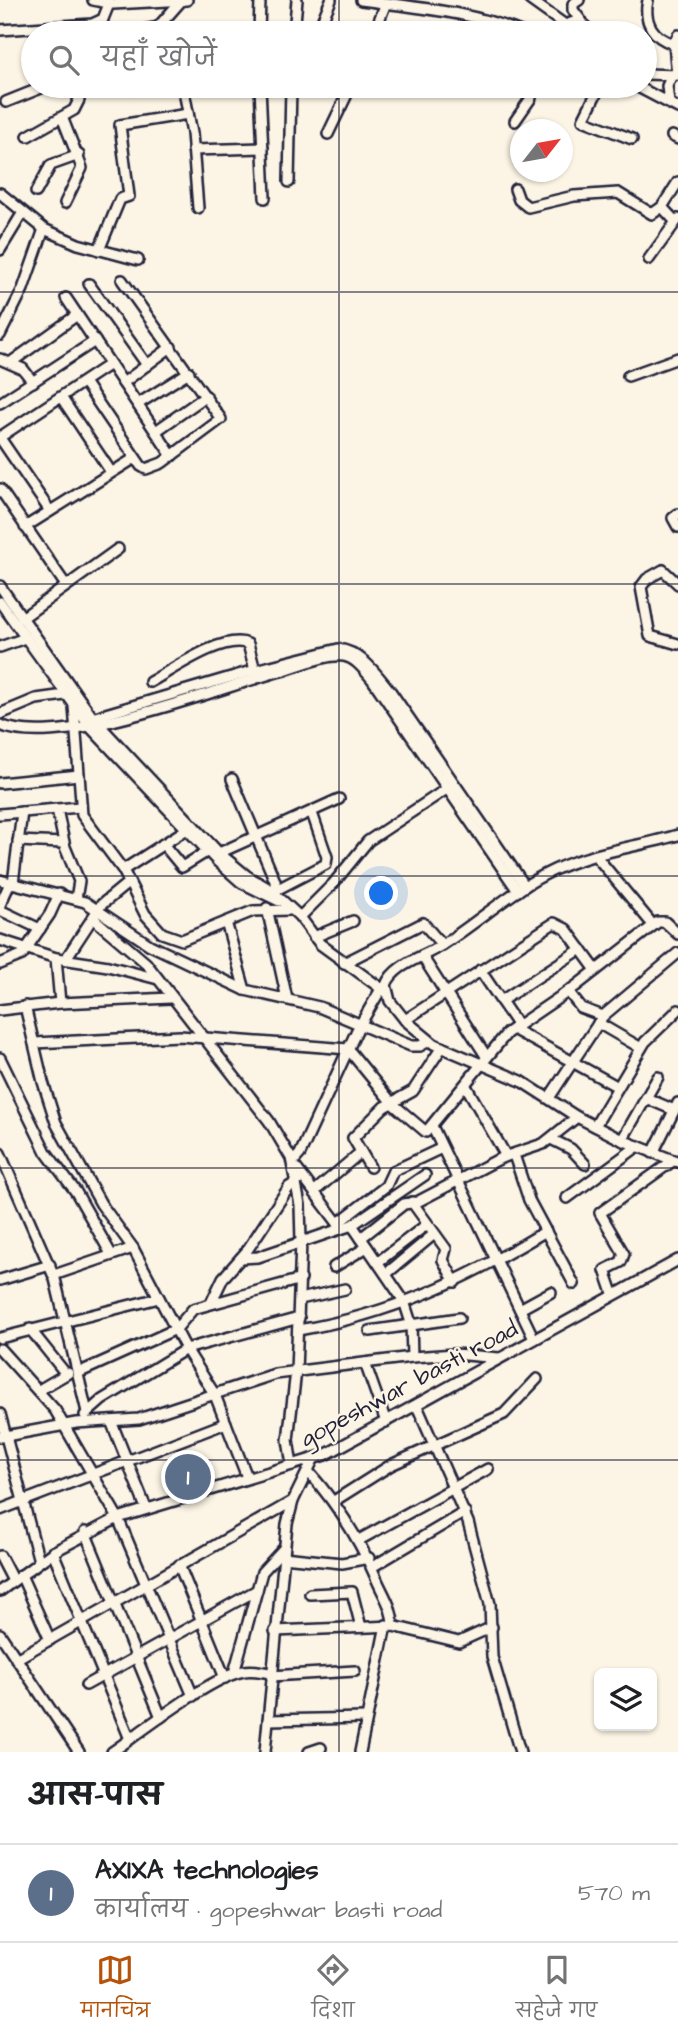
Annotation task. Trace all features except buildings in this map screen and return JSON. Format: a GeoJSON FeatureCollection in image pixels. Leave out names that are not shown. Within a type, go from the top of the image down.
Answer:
{"type":"FeatureCollection","features":[{"type":"Feature","properties":{"kind":"street"},"geometry":{"type":"LineString","coordinates":[[93,0],[109,4],[184,1]]}},
{"type":"Feature","properties":{"kind":"street"},"geometry":{"type":"LineString","coordinates":[[259,21],[260,0]]}},
{"type":"Feature","properties":{"kind":"street"},"geometry":{"type":"LineString","coordinates":[[295,21],[297,0]]}},
{"type":"Feature","properties":{"kind":"street"},"geometry":{"type":"LineString","coordinates":[[322,21],[331,0]]}},
{"type":"Feature","properties":{"kind":"street"},"geometry":{"type":"LineString","coordinates":[[361,0],[440,4],[492,21]]}},
{"type":"Feature","properties":{"kind":"street"},"geometry":{"type":"LineString","coordinates":[[530,0],[559,21]]}},
{"type":"Feature","properties":{"kind":"street"},"geometry":{"type":"LineString","coordinates":[[648,0],[645,12],[648,21]]}},
{"type":"Feature","properties":{"kind":"street"},"geometry":{"type":"LineString","coordinates":[[165,21],[184,1]]}},
{"type":"Feature","properties":{"kind":"street"},"geometry":{"type":"LineString","coordinates":[[573,2],[580,20],[577,21]]}},
{"type":"Feature","properties":{"kind":"street"},"geometry":{"type":"LineString","coordinates":[[379,21],[386,3]]}},
{"type":"Feature","properties":{"kind":"street"},"geometry":{"type":"LineString","coordinates":[[101,21],[109,4]]}},
{"type":"Feature","properties":{"kind":"street"},"geometry":{"type":"LineString","coordinates":[[0,30],[21,29]]}},
{"type":"Feature","properties":{"kind":"street"},"geometry":{"type":"LineString","coordinates":[[657,35],[660,39],[676,39],[676,72],[667,86],[673,106]]}},
{"type":"Feature","properties":{"kind":"street"},"geometry":{"type":"LineString","coordinates":[[657,73],[676,72]]}},
{"type":"Feature","properties":{"kind":"street"},"geometry":{"type":"LineString","coordinates":[[6,102],[21,96]]}},
{"type":"Feature","properties":{"kind":"street"},"geometry":{"type":"LineString","coordinates":[[657,97],[673,106]]}},
{"type":"Feature","properties":{"kind":"street"},"geometry":{"type":"LineString","coordinates":[[28,136],[78,105],[77,98]]}},
{"type":"Feature","properties":{"kind":"street"},"geometry":{"type":"LineString","coordinates":[[185,98],[198,208]]}},
{"type":"Feature","properties":{"kind":"street"},"geometry":{"type":"LineString","coordinates":[[261,98],[265,198]]}},
{"type":"Feature","properties":{"kind":"street"},"geometry":{"type":"LineString","coordinates":[[289,182],[291,98]]}},
{"type":"Feature","properties":{"kind":"street"},"geometry":{"type":"LineString","coordinates":[[328,134],[345,98]]}},
{"type":"Feature","properties":{"kind":"street"},"geometry":{"type":"LineString","coordinates":[[516,119],[530,98]]}},
{"type":"Feature","properties":{"kind":"street"},"geometry":{"type":"LineString","coordinates":[[594,98],[583,120],[632,139]]}},
{"type":"Feature","properties":{"kind":"street"},"geometry":{"type":"LineString","coordinates":[[99,250],[105,230],[118,211],[120,199],[129,196],[120,125],[188,114]]}},
{"type":"Feature","properties":{"kind":"street"},"geometry":{"type":"LineString","coordinates":[[62,117],[79,155],[81,174],[65,203]]}},
{"type":"Feature","properties":{"kind":"street"},"geometry":{"type":"LineString","coordinates":[[193,150],[263,148]]}},
{"type":"Feature","properties":{"kind":"street"},"geometry":{"type":"LineString","coordinates":[[36,192],[51,165],[79,155]]}},
{"type":"Feature","properties":{"kind":"street"},"geometry":{"type":"LineString","coordinates":[[515,189],[519,200],[528,207],[574,196],[618,193],[652,214],[662,207],[678,181]]}},
{"type":"Feature","properties":{"kind":"street"},"geometry":{"type":"LineString","coordinates":[[0,192],[4,204],[44,229],[99,250],[138,260]]}},
{"type":"Feature","properties":{"kind":"street"},"geometry":{"type":"LineString","coordinates":[[649,259],[677,220],[662,207]]}},
{"type":"Feature","properties":{"kind":"street"},"geometry":{"type":"LineString","coordinates":[[0,250],[22,214]]}},
{"type":"Feature","properties":{"kind":"street"},"geometry":{"type":"LineString","coordinates":[[0,335],[23,289],[44,229]]}},
{"type":"Feature","properties":{"kind":"street"},"geometry":{"type":"LineString","coordinates":[[84,382],[141,466],[151,470],[219,422],[220,416],[122,280]]}},
{"type":"Feature","properties":{"kind":"street"},"geometry":{"type":"LineString","coordinates":[[89,284],[146,365]]}},
{"type":"Feature","properties":{"kind":"street"},"geometry":{"type":"LineString","coordinates":[[66,299],[172,456]]}},
{"type":"Feature","properties":{"kind":"street"},"geometry":{"type":"LineString","coordinates":[[10,363],[77,315]]}},
{"type":"Feature","properties":{"kind":"street"},"geometry":{"type":"LineString","coordinates":[[0,403],[95,341]]}},
{"type":"Feature","properties":{"kind":"street"},"geometry":{"type":"LineString","coordinates":[[123,383],[171,347]]}},
{"type":"Feature","properties":{"kind":"street"},"geometry":{"type":"LineString","coordinates":[[628,376],[678,358]]}},
{"type":"Feature","properties":{"kind":"street"},"geometry":{"type":"LineString","coordinates":[[0,359],[23,369],[33,382]]}},
{"type":"Feature","properties":{"kind":"street"},"geometry":{"type":"LineString","coordinates":[[50,511],[0,438],[110,364]]}},
{"type":"Feature","properties":{"kind":"street"},"geometry":{"type":"LineString","coordinates":[[138,404],[189,372]]}},
{"type":"Feature","properties":{"kind":"street"},"geometry":{"type":"LineString","coordinates":[[156,431],[206,396]]}},
{"type":"Feature","properties":{"kind":"street"},"geometry":{"type":"LineString","coordinates":[[61,397],[111,472]]}},
{"type":"Feature","properties":{"kind":"street"},"geometry":{"type":"LineString","coordinates":[[25,527],[135,457]]}},
{"type":"Feature","properties":{"kind":"street"},"geometry":{"type":"LineString","coordinates":[[0,489],[65,584]]}},
{"type":"Feature","properties":{"kind":"street"},"geometry":{"type":"LineString","coordinates":[[678,514],[673,522],[678,527]]}},
{"type":"Feature","properties":{"kind":"street"},"geometry":{"type":"LineString","coordinates":[[22,618],[65,584],[118,549]]}},
{"type":"Feature","properties":{"kind":"street"},"geometry":{"type":"LineString","coordinates":[[678,584],[663,570],[647,579],[640,594],[650,636],[678,644]]}},
{"type":"Feature","properties":{"kind":"street"},"geometry":{"type":"LineString","coordinates":[[0,586],[92,723],[187,829],[242,883],[278,896]]}},
{"type":"Feature","properties":{"kind":"street"},"geometry":{"type":"LineString","coordinates":[[0,602],[74,706],[219,853],[278,896],[300,917],[314,937],[384,991],[405,1020],[429,1041],[484,1060],[577,1117],[622,1140],[676,1161]]}},
{"type":"Feature","properties":{"kind":"street"},"geometry":{"type":"LineString","coordinates":[[0,647],[25,638]]}},
{"type":"Feature","properties":{"kind":"street"},"geometry":{"type":"LineString","coordinates":[[150,682],[212,649],[239,641],[248,644],[255,670]]}},
{"type":"Feature","properties":{"kind":"street"},"geometry":{"type":"LineString","coordinates":[[0,725],[25,731],[74,729],[255,670],[338,649],[349,650],[366,662],[424,738],[521,889]]}},
{"type":"Feature","properties":{"kind":"street"},"geometry":{"type":"LineString","coordinates":[[92,723],[342,656],[357,663],[373,679],[521,889]]}},
{"type":"Feature","properties":{"kind":"street"},"geometry":{"type":"LineString","coordinates":[[0,714],[36,699],[65,695]]}},
{"type":"Feature","properties":{"kind":"street"},"geometry":{"type":"LineString","coordinates":[[74,706],[80,807],[85,822],[123,870],[152,924],[170,938],[192,937],[267,908],[290,910]]}},
{"type":"Feature","properties":{"kind":"street"},"geometry":{"type":"LineString","coordinates":[[0,783],[79,775]]}},
{"type":"Feature","properties":{"kind":"street"},"geometry":{"type":"LineString","coordinates":[[232,779],[278,896]]}},
{"type":"Feature","properties":{"kind":"street"},"geometry":{"type":"LineString","coordinates":[[300,917],[327,890],[368,841],[449,788]]}},
{"type":"Feature","properties":{"kind":"street"},"geometry":{"type":"LineString","coordinates":[[219,853],[339,799]]}},
{"type":"Feature","properties":{"kind":"street"},"geometry":{"type":"LineString","coordinates":[[0,814],[80,807]]}},
{"type":"Feature","properties":{"kind":"street"},"geometry":{"type":"LineString","coordinates":[[57,809],[63,843],[79,881],[76,900]]}},
{"type":"Feature","properties":{"kind":"street"},"geometry":{"type":"LineString","coordinates":[[22,812],[18,841],[0,907],[40,929]]}},
{"type":"Feature","properties":{"kind":"street"},"geometry":{"type":"LineString","coordinates":[[278,896],[326,864],[327,857],[312,813]]}},
{"type":"Feature","properties":{"kind":"street"},"geometry":{"type":"LineString","coordinates":[[123,870],[187,829]]}},
{"type":"Feature","properties":{"kind":"street"},"geometry":{"type":"LineString","coordinates":[[292,1465],[288,1440],[296,1371],[301,1279],[298,1182],[294,1165],[360,1023],[384,991],[389,977],[442,945],[521,889],[553,870],[678,835]]}},
{"type":"Feature","properties":{"kind":"street"},"geometry":{"type":"LineString","coordinates":[[18,841],[63,843]]}},
{"type":"Feature","properties":{"kind":"street"},"geometry":{"type":"LineString","coordinates":[[163,844],[181,867],[208,851]]}},
{"type":"Feature","properties":{"kind":"street"},"geometry":{"type":"LineString","coordinates":[[596,856],[653,925]]}},
{"type":"Feature","properties":{"kind":"street"},"geometry":{"type":"LineString","coordinates":[[8,882],[76,900],[150,944],[246,990],[319,1007],[416,1047],[429,1041]]}},
{"type":"Feature","properties":{"kind":"street"},"geometry":{"type":"LineString","coordinates":[[60,1003],[61,959],[96,914],[129,882]]}},
{"type":"Feature","properties":{"kind":"street"},"geometry":{"type":"LineString","coordinates":[[0,964],[17,959],[27,947],[40,929],[58,894]]}},
{"type":"Feature","properties":{"kind":"street"},"geometry":{"type":"LineString","coordinates":[[267,908],[287,999]]}},
{"type":"Feature","properties":{"kind":"street"},"geometry":{"type":"LineString","coordinates":[[96,914],[139,956],[158,979],[200,1037],[268,1121],[294,1165],[340,1225]]}},
{"type":"Feature","properties":{"kind":"street"},"geometry":{"type":"LineString","coordinates":[[314,937],[353,921]]}},
{"type":"Feature","properties":{"kind":"street"},"geometry":{"type":"LineString","coordinates":[[226,922],[246,990]]}},
{"type":"Feature","properties":{"kind":"street"},"geometry":{"type":"LineString","coordinates":[[34,1043],[200,1037],[348,1049],[393,1104],[424,1132],[432,1126],[484,1060],[515,1027],[568,992],[653,925],[665,922],[678,934]]}},
{"type":"Feature","properties":{"kind":"street"},"geometry":{"type":"LineString","coordinates":[[344,962],[423,923],[442,945]]}},
{"type":"Feature","properties":{"kind":"street"},"geometry":{"type":"LineString","coordinates":[[405,1020],[554,923],[566,929],[596,970]]}},
{"type":"Feature","properties":{"kind":"street"},"geometry":{"type":"LineString","coordinates":[[0,940],[61,959],[108,966],[158,979]]}},
{"type":"Feature","properties":{"kind":"street"},"geometry":{"type":"LineString","coordinates":[[501,1001],[581,949]]}},
{"type":"Feature","properties":{"kind":"street"},"geometry":{"type":"LineString","coordinates":[[549,1098],[601,1019],[678,953]]}},
{"type":"Feature","properties":{"kind":"street"},"geometry":{"type":"LineString","coordinates":[[422,956],[484,1060]]}},
{"type":"Feature","properties":{"kind":"street"},"geometry":{"type":"LineString","coordinates":[[480,970],[515,1027],[618,1087]]}},
{"type":"Feature","properties":{"kind":"street"},"geometry":{"type":"LineString","coordinates":[[568,992],[581,1008],[641,1048]]}},
{"type":"Feature","properties":{"kind":"street"},"geometry":{"type":"LineString","coordinates":[[0,1010],[60,1003],[171,998]]}},
{"type":"Feature","properties":{"kind":"street"},"geometry":{"type":"LineString","coordinates":[[25,1006],[56,1123],[101,1204],[133,1248],[186,1349],[215,1395],[247,1477]]}},
{"type":"Feature","properties":{"kind":"street"},"geometry":{"type":"LineString","coordinates":[[595,1126],[641,1048],[678,1010]]}},
{"type":"Feature","properties":{"kind":"street"},"geometry":{"type":"LineString","coordinates":[[370,1167],[354,1141],[355,1135],[384,1107],[413,1091],[442,1046]]}},
{"type":"Feature","properties":{"kind":"street"},"geometry":{"type":"LineString","coordinates":[[0,1058],[46,1152],[76,1192],[111,1254]]}},
{"type":"Feature","properties":{"kind":"street"},"geometry":{"type":"LineString","coordinates":[[622,1140],[658,1077]]}},
{"type":"Feature","properties":{"kind":"street"},"geometry":{"type":"LineString","coordinates":[[466,1086],[510,1156],[529,1200],[575,1284]]}},
{"type":"Feature","properties":{"kind":"street"},"geometry":{"type":"LineString","coordinates":[[646,1098],[676,1107],[653,1153]]}},
{"type":"Feature","properties":{"kind":"street"},"geometry":{"type":"LineString","coordinates":[[361,1238],[404,1204],[510,1156],[531,1151],[551,1139],[577,1117]]}},
{"type":"Feature","properties":{"kind":"street"},"geometry":{"type":"LineString","coordinates":[[432,1126],[534,1339]]}},
{"type":"Feature","properties":{"kind":"street"},"geometry":{"type":"LineString","coordinates":[[551,1139],[571,1149],[585,1164]]}},
{"type":"Feature","properties":{"kind":"street"},"geometry":{"type":"LineString","coordinates":[[567,1198],[638,1146]]}},
{"type":"Feature","properties":{"kind":"street"},"geometry":{"type":"LineString","coordinates":[[241,1258],[258,1257],[340,1225],[386,1186],[393,1171],[442,1148]]}},
{"type":"Feature","properties":{"kind":"street"},"geometry":{"type":"LineString","coordinates":[[315,1191],[361,1152]]}},
{"type":"Feature","properties":{"kind":"street"},"geometry":{"type":"LineString","coordinates":[[0,1153],[52,1270],[87,1412]]}},
{"type":"Feature","properties":{"kind":"street"},"geometry":{"type":"LineString","coordinates":[[613,1293],[605,1270],[621,1262],[624,1254],[600,1213],[676,1161]]}},
{"type":"Feature","properties":{"kind":"street"},"geometry":{"type":"LineString","coordinates":[[340,1225],[352,1225],[425,1175]]}},
{"type":"Feature","properties":{"kind":"street"},"geometry":{"type":"LineString","coordinates":[[211,1303],[223,1278],[241,1258],[289,1187],[298,1182]]}},
{"type":"Feature","properties":{"kind":"street"},"geometry":{"type":"LineString","coordinates":[[412,1202],[433,1235],[446,1249],[443,1260],[455,1282]]}},
{"type":"Feature","properties":{"kind":"street"},"geometry":{"type":"LineString","coordinates":[[352,1225],[404,1301],[411,1324],[412,1357]]}},
{"type":"Feature","properties":{"kind":"street"},"geometry":{"type":"LineString","coordinates":[[378,1262],[426,1225]]}},
{"type":"Feature","properties":{"kind":"street"},"geometry":{"type":"LineString","coordinates":[[298,1330],[334,1324],[455,1282],[546,1231]]}},
{"type":"Feature","properties":{"kind":"street"},"geometry":{"type":"LineString","coordinates":[[386,1274],[433,1235]]}},
{"type":"Feature","properties":{"kind":"street"},"geometry":{"type":"LineString","coordinates":[[334,1267],[367,1247]]}},
{"type":"Feature","properties":{"kind":"street"},"geometry":{"type":"LineString","coordinates":[[0,1280],[52,1270],[133,1248]]}},
{"type":"Feature","properties":{"kind":"street","name":"gopeshwar basti road"},"geometry":{"type":"LineString","coordinates":[[0,1591],[39,1561],[85,1532],[118,1518],[247,1477],[313,1460],[416,1406],[613,1293],[678,1260]]}},
{"type":"Feature","properties":{"kind":"street"},"geometry":{"type":"LineString","coordinates":[[39,1390],[66,1374],[176,1329],[189,1311],[301,1279]]}},
{"type":"Feature","properties":{"kind":"street"},"geometry":{"type":"LineString","coordinates":[[300,1299],[345,1289]]}},
{"type":"Feature","properties":{"kind":"street"},"geometry":{"type":"LineString","coordinates":[[520,1309],[551,1292]]}},
{"type":"Feature","properties":{"kind":"street"},"geometry":{"type":"LineString","coordinates":[[0,1338],[159,1298]]}},
{"type":"Feature","properties":{"kind":"street"},"geometry":{"type":"LineString","coordinates":[[76,1423],[87,1412],[186,1349],[299,1318]]}},
{"type":"Feature","properties":{"kind":"street"},"geometry":{"type":"LineString","coordinates":[[370,1331],[458,1318]]}},
{"type":"Feature","properties":{"kind":"street"},"geometry":{"type":"LineString","coordinates":[[30,1329],[66,1374]]}},
{"type":"Feature","properties":{"kind":"street"},"geometry":{"type":"LineString","coordinates":[[0,1349],[39,1390],[65,1426],[118,1518],[193,1696]]}},
{"type":"Feature","properties":{"kind":"street"},"geometry":{"type":"LineString","coordinates":[[3,1437],[76,1423],[157,1415],[255,1380],[296,1371],[455,1354],[500,1358]]}},
{"type":"Feature","properties":{"kind":"street"},"geometry":{"type":"LineString","coordinates":[[365,1363],[386,1422]]}},
{"type":"Feature","properties":{"kind":"street"},"geometry":{"type":"LineString","coordinates":[[334,1501],[391,1465],[512,1409],[537,1379]]}},
{"type":"Feature","properties":{"kind":"street"},"geometry":{"type":"LineString","coordinates":[[416,1406],[464,1512],[487,1591],[492,1627],[492,1657],[520,1752]]}},
{"type":"Feature","properties":{"kind":"street"},"geometry":{"type":"LineString","coordinates":[[0,1415],[3,1437],[39,1561]]}},
{"type":"Feature","properties":{"kind":"street"},"geometry":{"type":"LineString","coordinates":[[111,1421],[146,1508]]}},
{"type":"Feature","properties":{"kind":"street"},"geometry":{"type":"LineString","coordinates":[[0,1510],[226,1423]]}},
{"type":"Feature","properties":{"kind":"street"},"geometry":{"type":"LineString","coordinates":[[265,1752],[284,1552],[293,1500],[313,1460]]}},
{"type":"Feature","properties":{"kind":"street"},"geometry":{"type":"LineString","coordinates":[[0,1468],[12,1462]]}},
{"type":"Feature","properties":{"kind":"street"},"geometry":{"type":"LineString","coordinates":[[359,1540],[488,1469]]}},
{"type":"Feature","properties":{"kind":"street"},"geometry":{"type":"LineString","coordinates":[[308,1471],[334,1501],[359,1540],[390,1607],[389,1626],[360,1752]]}},
{"type":"Feature","properties":{"kind":"street"},"geometry":{"type":"LineString","coordinates":[[16,1659],[293,1500]]}},
{"type":"Feature","properties":{"kind":"street"},"geometry":{"type":"LineString","coordinates":[[230,1675],[266,1566],[284,1552],[342,1563],[370,1562],[464,1512]]}},
{"type":"Feature","properties":{"kind":"street"},"geometry":{"type":"LineString","coordinates":[[85,1532],[161,1717]]}},
{"type":"Feature","properties":{"kind":"street"},"geometry":{"type":"LineString","coordinates":[[53,1552],[130,1739]]}},
{"type":"Feature","properties":{"kind":"street"},"geometry":{"type":"LineString","coordinates":[[0,1556],[17,1578],[50,1640]]}},
{"type":"Feature","properties":{"kind":"street"},"geometry":{"type":"LineString","coordinates":[[178,1566],[230,1675]]}},
{"type":"Feature","properties":{"kind":"street"},"geometry":{"type":"LineString","coordinates":[[86,1685],[257,1590]]}},
{"type":"Feature","properties":{"kind":"street"},"geometry":{"type":"LineString","coordinates":[[310,1594],[352,1592],[361,1627]]}},
{"type":"Feature","properties":{"kind":"street"},"geometry":{"type":"LineString","coordinates":[[275,1631],[389,1626],[459,1642],[492,1627]]}},
{"type":"Feature","properties":{"kind":"street"},"geometry":{"type":"LineString","coordinates":[[0,1634],[79,1752]]}},
{"type":"Feature","properties":{"kind":"street"},"geometry":{"type":"LineString","coordinates":[[112,1752],[193,1696],[230,1675],[252,1670],[271,1675],[355,1671]]}},
{"type":"Feature","properties":{"kind":"street"},"geometry":{"type":"LineString","coordinates":[[268,1720],[366,1718]]}},
{"type":"Feature","properties":{"kind":"street"},"geometry":{"type":"LineString","coordinates":[[309,1752],[321,1748]]}},
{"type":"Feature","properties":{"kind":"place","name":"AXIXA technologies"},"geometry":{"type":"Point","coordinates":[188,1477]}}]}
